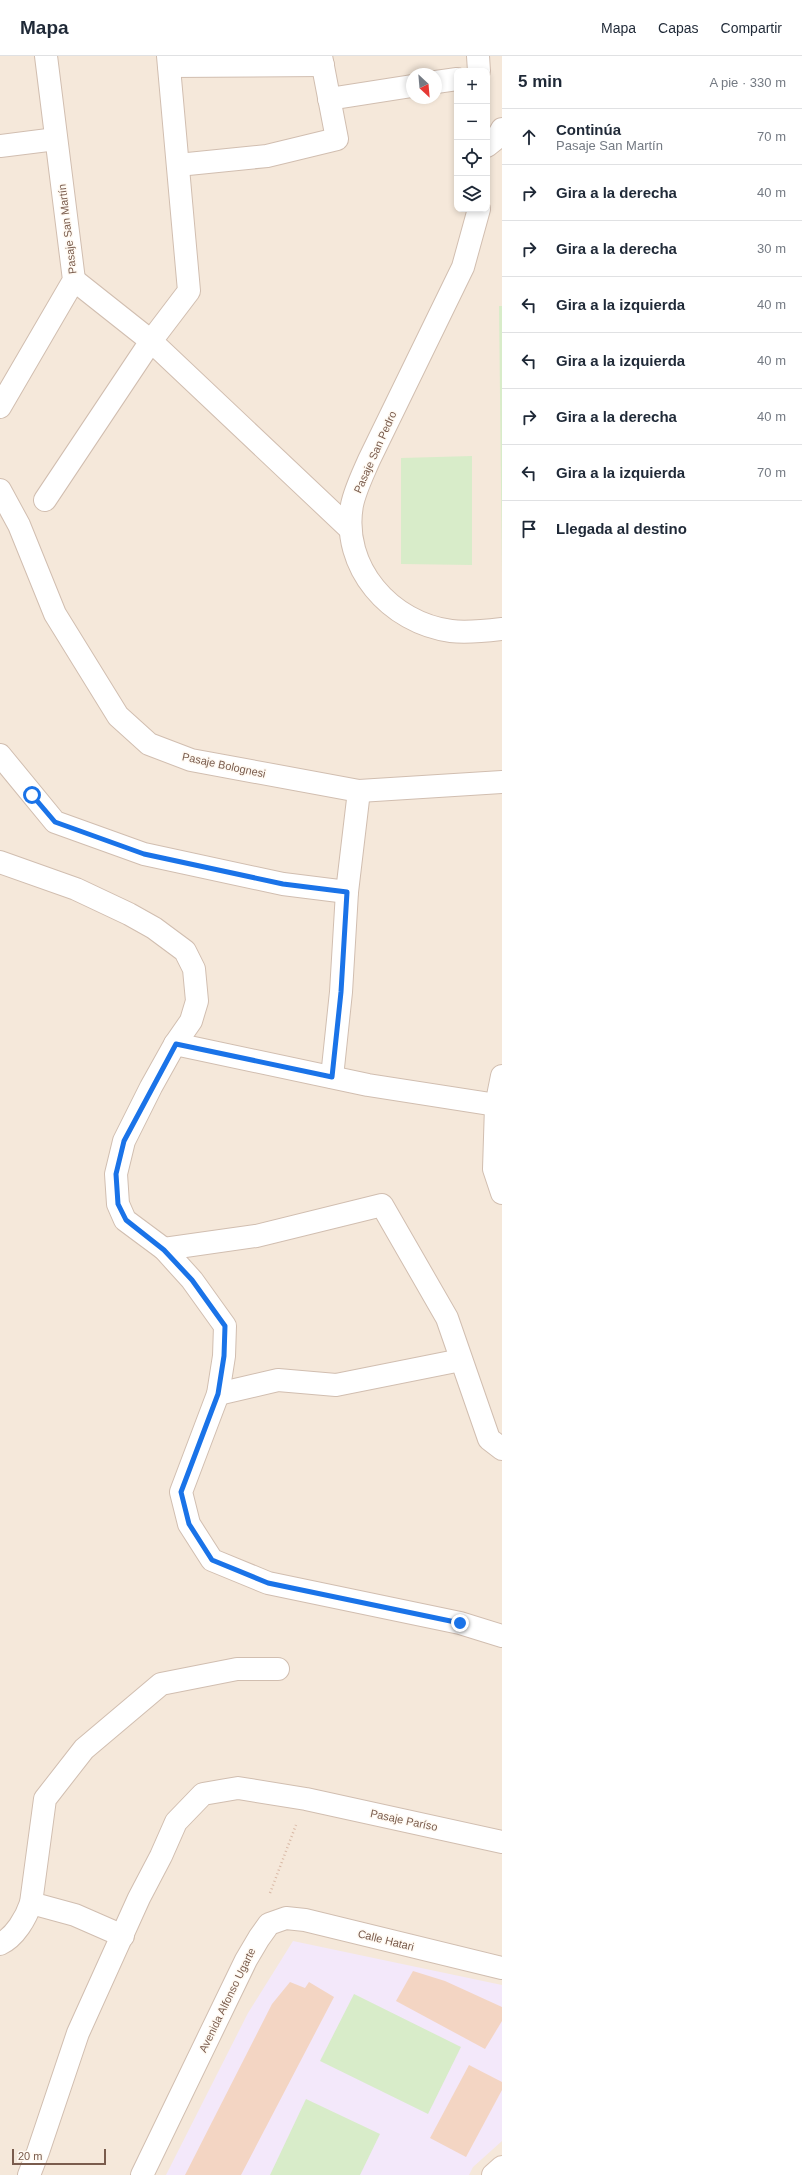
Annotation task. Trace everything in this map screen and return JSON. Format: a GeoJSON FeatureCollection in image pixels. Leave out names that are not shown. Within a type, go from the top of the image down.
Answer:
{"type":"FeatureCollection","features":[{"type":"Feature","properties":{"kind":"street","name":"Pasaje San Martín"},"geometry":{"type":"LineString","coordinates":[[0,407],[74,280],[46,56]]}},
{"type":"Feature","properties":{"kind":"street"},"geometry":{"type":"LineString","coordinates":[[478,56],[480,68]]}},
{"type":"Feature","properties":{"kind":"street"},"geometry":{"type":"LineString","coordinates":[[45,500],[151,341],[189,291],[168,61],[322,60],[337,139],[266,156],[178,165]]}},
{"type":"Feature","properties":{"kind":"street"},"geometry":{"type":"LineString","coordinates":[[442,81],[454,79]]}},
{"type":"Feature","properties":{"kind":"street"},"geometry":{"type":"LineString","coordinates":[[329,99],[406,87]]}},
{"type":"Feature","properties":{"kind":"street"},"geometry":{"type":"LineString","coordinates":[[490,144],[497,138],[502,129]]}},
{"type":"Feature","properties":{"kind":"street"},"geometry":{"type":"LineString","coordinates":[[0,146],[56,139]]}},
{"type":"Feature","properties":{"kind":"street","name":"Pasaje San Pedro"},"geometry":{"type":"LineString","coordinates":[[478,212],[463,267],[358,485],[352,505],[350,529],[353,550],[361,570],[376,592],[399,612],[422,624],[451,631],[482,632],[502,629]]}},
{"type":"Feature","properties":{"kind":"street"},"geometry":{"type":"LineString","coordinates":[[74,280],[151,341],[350,529]]}},
{"type":"Feature","properties":{"kind":"street","name":"Pasaje Bolognesi"},"geometry":{"type":"LineString","coordinates":[[0,490],[19,525],[55,614],[118,716],[149,744],[191,760],[359,791],[502,782]]}},
{"type":"Feature","properties":{"kind":"street"},"geometry":{"type":"LineString","coordinates":[[0,755],[55,822],[144,854],[283,884],[347,892]]}},
{"type":"Feature","properties":{"kind":"street"},"geometry":{"type":"LineString","coordinates":[[332,1077],[341,992],[347,892],[359,791]]}},
{"type":"Feature","properties":{"kind":"street"},"geometry":{"type":"LineString","coordinates":[[0,862],[76,889],[129,914],[154,928],[186,951],[194,969],[196,1002],[191,1021],[176,1044],[124,1141],[116,1174],[118,1204],[126,1220],[164,1250],[192,1280],[225,1326],[224,1356],[218,1394],[181,1492],[189,1524],[212,1560],[268,1583],[460,1623],[502,1636]]}},
{"type":"Feature","properties":{"kind":"street"},"geometry":{"type":"LineString","coordinates":[[176,1044],[368,1085],[499,1106]]}},
{"type":"Feature","properties":{"kind":"street"},"geometry":{"type":"LineString","coordinates":[[502,1076],[494,1169],[502,1193]]}},
{"type":"Feature","properties":{"kind":"street"},"geometry":{"type":"LineString","coordinates":[[164,1250],[256,1236],[382,1205],[447,1318],[489,1439],[502,1449]]}},
{"type":"Feature","properties":{"kind":"street"},"geometry":{"type":"LineString","coordinates":[[218,1394],[278,1380],[336,1385],[461,1360]]}},
{"type":"Feature","properties":{"kind":"street"},"geometry":{"type":"LineString","coordinates":[[0,1944],[6,1941],[26,1917],[31,1903],[45,1799],[84,1749],[161,1684],[237,1669],[278,1669]]}},
{"type":"Feature","properties":{"kind":"street","name":"Pasaje Paríso"},"geometry":{"type":"LineString","coordinates":[[29,2175],[78,2033],[122,1936],[176,1822],[203,1794],[238,1788],[306,1799],[502,1842]]}},
{"type":"Feature","properties":{"kind":"street"},"geometry":{"type":"LineString","coordinates":[[31,1903],[75,1915],[122,1936]]}},
{"type":"Feature","properties":{"kind":"street","name":"Calle Hatari"},"geometry":{"type":"LineString","coordinates":[[269,1924],[286,1918],[305,1920],[502,1968]]}},
{"type":"Feature","properties":{"kind":"street","name":"Avenida Alfonso Ugarte"},"geometry":{"type":"LineString","coordinates":[[142,2175],[246,1960],[269,1924]]}},
{"type":"Feature","properties":{"kind":"street"},"geometry":{"type":"LineString","coordinates":[[493,2175],[502,2166]]}},
{"type":"Feature","properties":{"kind":"path"},"geometry":{"type":"LineString","coordinates":[[269,1924],[270,1894],[306,1799]]}},
{"type":"Feature","properties":{"kind":"shaded area"},"geometry":{"type":"Polygon","coordinates":[[[0,56],[502,56],[502,2175],[0,2175],[0,56]]]}},
{"type":"Feature","properties":{"kind":"shaded area"},"geometry":{"type":"Polygon","coordinates":[[[293,1941],[502,1985],[502,2141],[473,2167],[469,2175],[166,2175],[248,2013],[293,1941]]]}},
{"type":"Feature","properties":{"kind":"green space"},"geometry":{"type":"Polygon","coordinates":[[[499,306],[502,306],[502,575],[499,306]]]}},
{"type":"Feature","properties":{"kind":"green space"},"geometry":{"type":"Polygon","coordinates":[[[472,456],[472,565],[401,564],[401,458],[472,456]]]}},
{"type":"Feature","properties":{"kind":"green space"},"geometry":{"type":"Polygon","coordinates":[[[354,1994],[461,2047],[428,2114],[320,2061],[354,1994]]]}},
{"type":"Feature","properties":{"kind":"green space"},"geometry":{"type":"Polygon","coordinates":[[[306,2099],[380,2134],[360,2175],[270,2175],[306,2099]]]}},
{"type":"Feature","properties":{"kind":"building"},"geometry":{"type":"Polygon","coordinates":[[[413,1971],[445,1981],[502,2007],[502,2021],[485,2049],[396,2001],[413,1971]]]}},
{"type":"Feature","properties":{"kind":"building"},"geometry":{"type":"Polygon","coordinates":[[[290,1982],[305,1988],[309,1982],[334,1997],[241,2175],[185,2175],[272,2004],[290,1982]]]}},
{"type":"Feature","properties":{"kind":"building"},"geometry":{"type":"Polygon","coordinates":[[[469,2065],[502,2082],[502,2090],[466,2157],[430,2138],[469,2065]]]}},
{"type":"Feature","properties":{"kind":"route"},"geometry":{"type":"LineString","coordinates":[[32,795],[55,822],[144,854],[283,884],[347,892],[341,992],[332,1077],[176,1044],[151,1087],[124,1141],[116,1174],[118,1204],[126,1220],[164,1250],[192,1280],[225,1326],[224,1356],[218,1394],[181,1492],[189,1524],[212,1560],[268,1583],[460,1623]]}}]}
